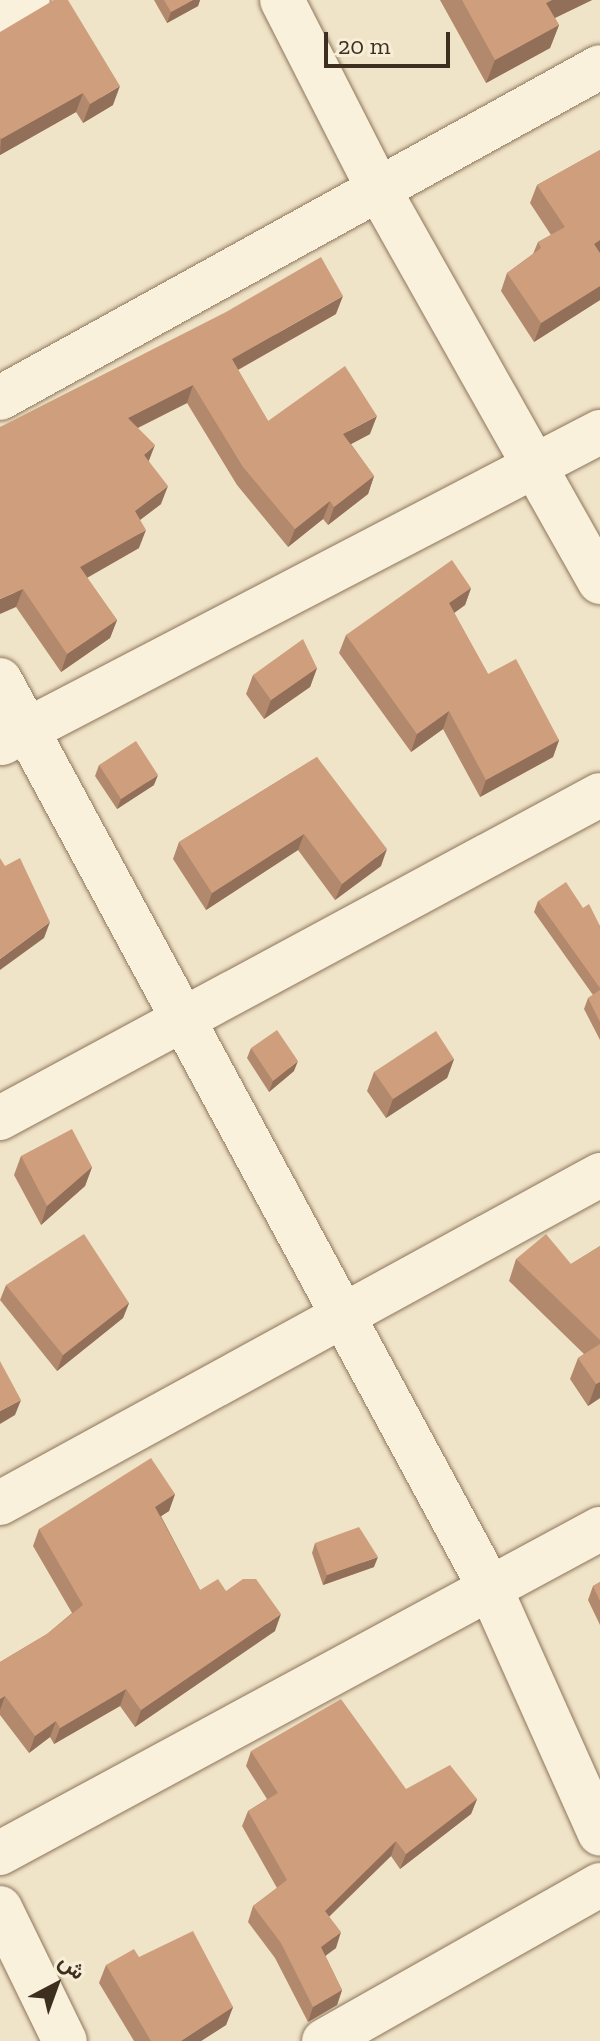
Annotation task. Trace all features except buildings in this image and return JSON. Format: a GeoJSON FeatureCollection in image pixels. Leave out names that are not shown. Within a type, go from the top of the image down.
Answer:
{"type":"FeatureCollection","features":[{"type":"Feature","properties":{"kind":"street"},"geometry":{"type":"LineString","coordinates":[[0,16],[28,0]]}},
{"type":"Feature","properties":{"kind":"street"},"geometry":{"type":"LineString","coordinates":[[282,0],[379,190],[600,582]]}},
{"type":"Feature","properties":{"kind":"street"},"geometry":{"type":"LineString","coordinates":[[0,398],[600,67]]}},
{"type":"Feature","properties":{"kind":"street"},"geometry":{"type":"LineString","coordinates":[[13,737],[600,432]]}},
{"type":"Feature","properties":{"kind":"street"},"geometry":{"type":"LineString","coordinates":[[0,680],[13,737],[183,1020],[490,1588],[600,1834]]}},
{"type":"Feature","properties":{"kind":"street"},"geometry":{"type":"LineString","coordinates":[[0,1118],[600,795]]}},
{"type":"Feature","properties":{"kind":"street"},"geometry":{"type":"LineString","coordinates":[[0,1503],[344,1318],[600,1175]]}},
{"type":"Feature","properties":{"kind":"street"},"geometry":{"type":"LineString","coordinates":[[0,1853],[600,1529]]}},
{"type":"Feature","properties":{"kind":"street"},"geometry":{"type":"LineString","coordinates":[[324,2041],[600,1885]]}},
{"type":"Feature","properties":{"kind":"street"},"geometry":{"type":"LineString","coordinates":[[0,1908],[65,2041]]}}]}
